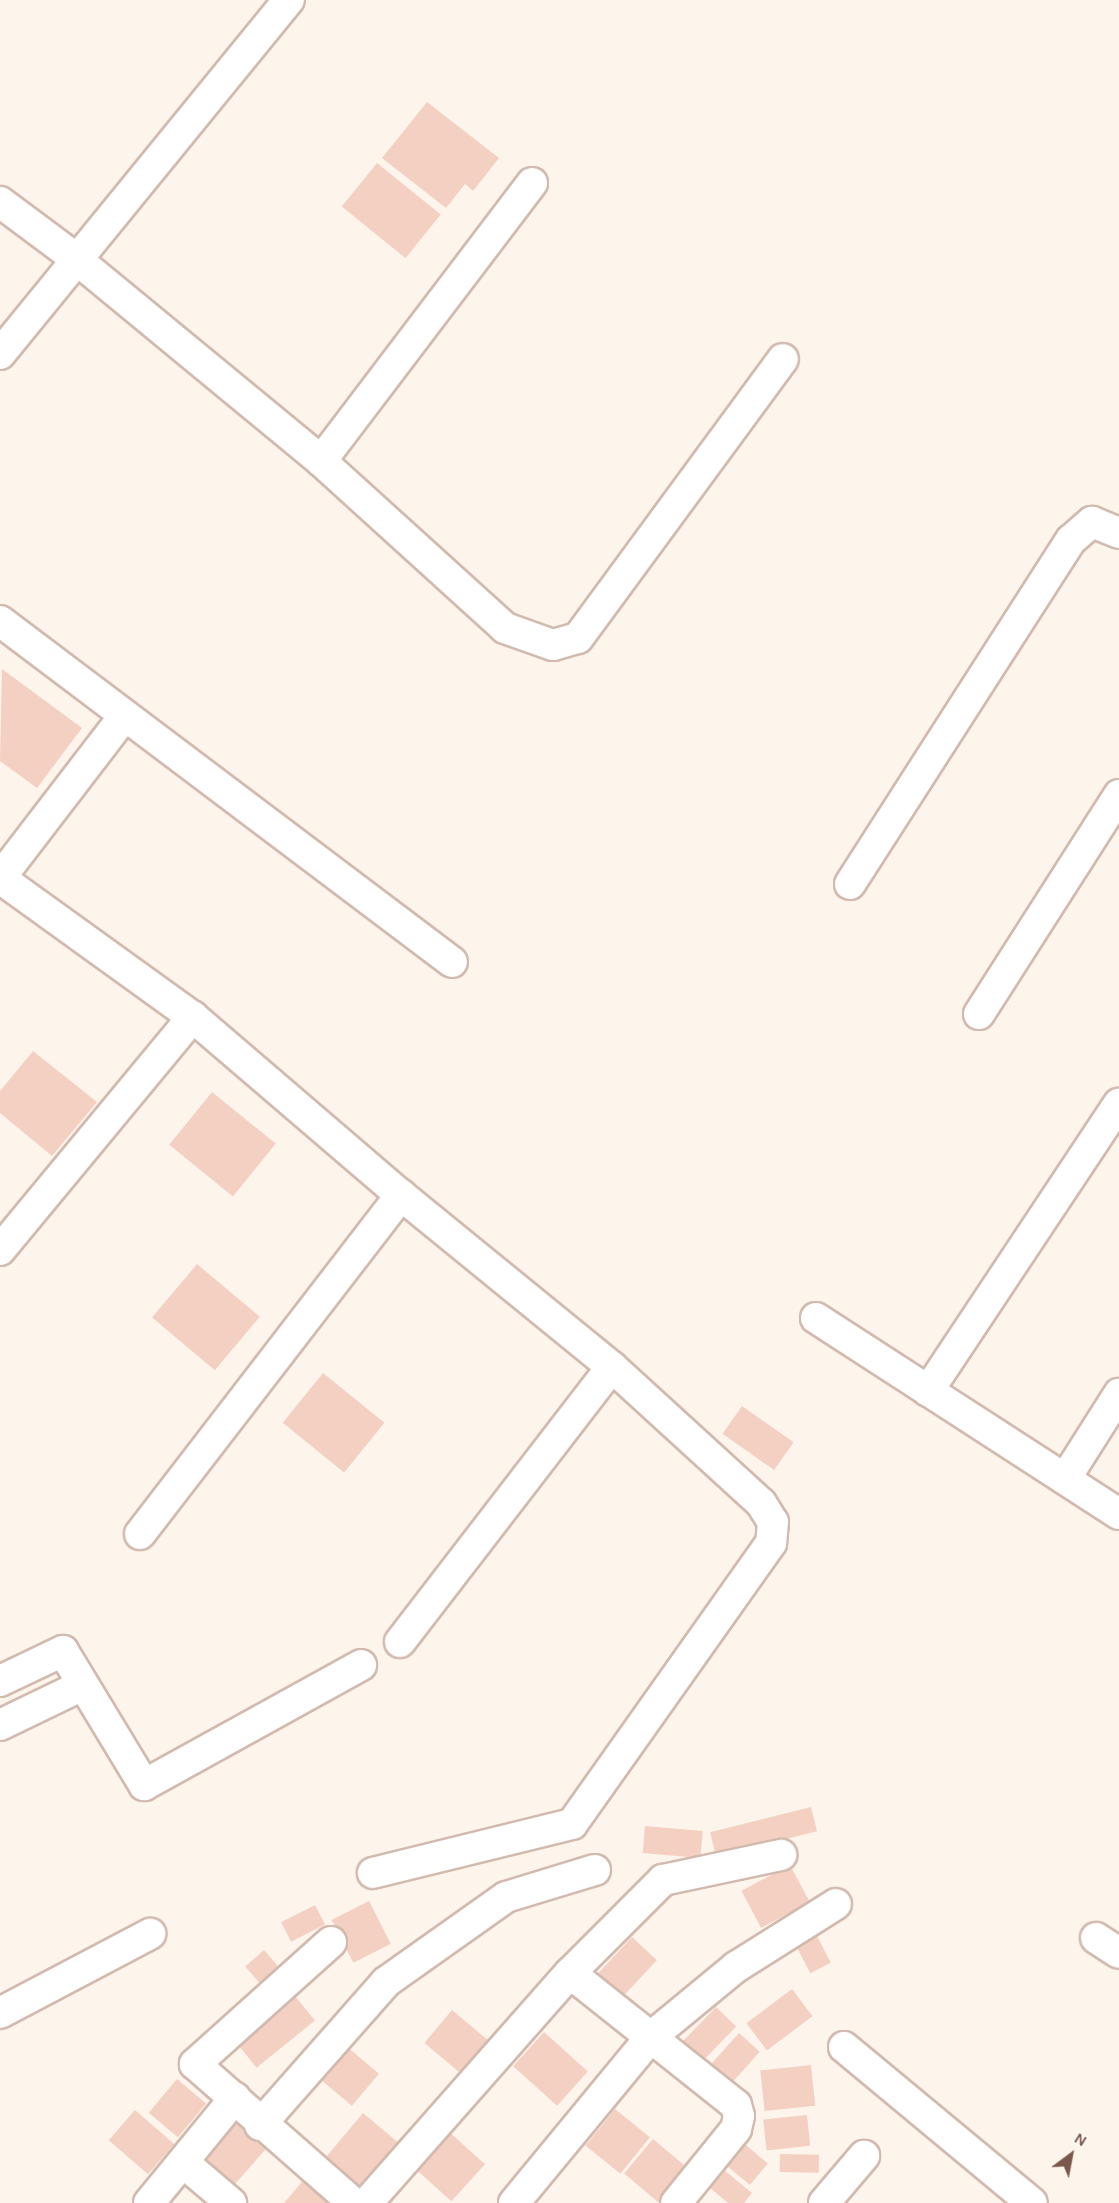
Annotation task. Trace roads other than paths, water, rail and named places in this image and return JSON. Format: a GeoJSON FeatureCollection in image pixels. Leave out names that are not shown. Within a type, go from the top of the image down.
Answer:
{"type":"FeatureCollection","features":[{"type":"Feature","properties":{"kind":"street"},"geometry":{"type":"LineString","coordinates":[[0,354],[75,258],[289,0]]}},
{"type":"Feature","properties":{"kind":"street"},"geometry":{"type":"LineString","coordinates":[[321,461],[532,183]]}},
{"type":"Feature","properties":{"kind":"street"},"geometry":{"type":"LineString","coordinates":[[0,202],[75,258],[321,461],[505,628],[553,645],[578,638],[783,359]]}},
{"type":"Feature","properties":{"kind":"street"},"geometry":{"type":"LineString","coordinates":[[850,884],[1071,540],[1092,522],[1119,533]]}},
{"type":"Feature","properties":{"kind":"street"},"geometry":{"type":"LineString","coordinates":[[0,621],[452,962]]}},
{"type":"Feature","properties":{"kind":"street"},"geometry":{"type":"LineString","coordinates":[[125,715],[0,878],[193,1017],[401,1195],[612,1367],[761,1503],[773,1522],[771,1543],[572,1824],[373,1873]]}},
{"type":"Feature","properties":{"kind":"street"},"geometry":{"type":"LineString","coordinates":[[979,1014],[1119,795]]}},
{"type":"Feature","properties":{"kind":"street"},"geometry":{"type":"LineString","coordinates":[[0,1250],[193,1017]]}},
{"type":"Feature","properties":{"kind":"street"},"geometry":{"type":"LineString","coordinates":[[928,1391],[1119,1104]]}},
{"type":"Feature","properties":{"kind":"street"},"geometry":{"type":"LineString","coordinates":[[140,1534],[401,1195]]}},
{"type":"Feature","properties":{"kind":"street"},"geometry":{"type":"LineString","coordinates":[[816,1318],[1119,1514]]}},
{"type":"Feature","properties":{"kind":"street"},"geometry":{"type":"LineString","coordinates":[[399,1642],[612,1367]]}},
{"type":"Feature","properties":{"kind":"street"},"geometry":{"type":"LineString","coordinates":[[1065,1479],[1119,1394]]}},
{"type":"Feature","properties":{"kind":"street"},"geometry":{"type":"LineString","coordinates":[[0,1681],[63,1651],[144,1785],[361,1665]]}},
{"type":"Feature","properties":{"kind":"street"},"geometry":{"type":"LineString","coordinates":[[0,1725],[83,1685]]}},
{"type":"Feature","properties":{"kind":"street"},"geometry":{"type":"LineString","coordinates":[[367,2203],[570,1973],[663,1880],[782,1854]]}},
{"type":"Feature","properties":{"kind":"street"},"geometry":{"type":"LineString","coordinates":[[260,2125],[386,1982],[506,1897],[595,1870]]}},
{"type":"Feature","properties":{"kind":"street"},"geometry":{"type":"LineString","coordinates":[[514,2203],[651,2037],[736,1966],[836,1904]]}},
{"type":"Feature","properties":{"kind":"street"},"geometry":{"type":"LineString","coordinates":[[0,2013],[150,1934]]}},
{"type":"Feature","properties":{"kind":"street"},"geometry":{"type":"LineString","coordinates":[[331,1942],[195,2064],[235,2098],[260,2125],[353,2203]]}},
{"type":"Feature","properties":{"kind":"street"},"geometry":{"type":"LineString","coordinates":[[570,1973],[736,2105],[740,2116],[736,2129],[675,2203]]}},
{"type":"Feature","properties":{"kind":"street"},"geometry":{"type":"LineString","coordinates":[[844,2047],[1032,2203]]}},
{"type":"Feature","properties":{"kind":"street"},"geometry":{"type":"LineString","coordinates":[[149,2203],[235,2098]]}},
{"type":"Feature","properties":{"kind":"street"},"geometry":{"type":"LineString","coordinates":[[824,2203],[864,2156]]}},
{"type":"Feature","properties":{"kind":"street"},"geometry":{"type":"LineString","coordinates":[[184,2163],[231,2203]]}}]}
